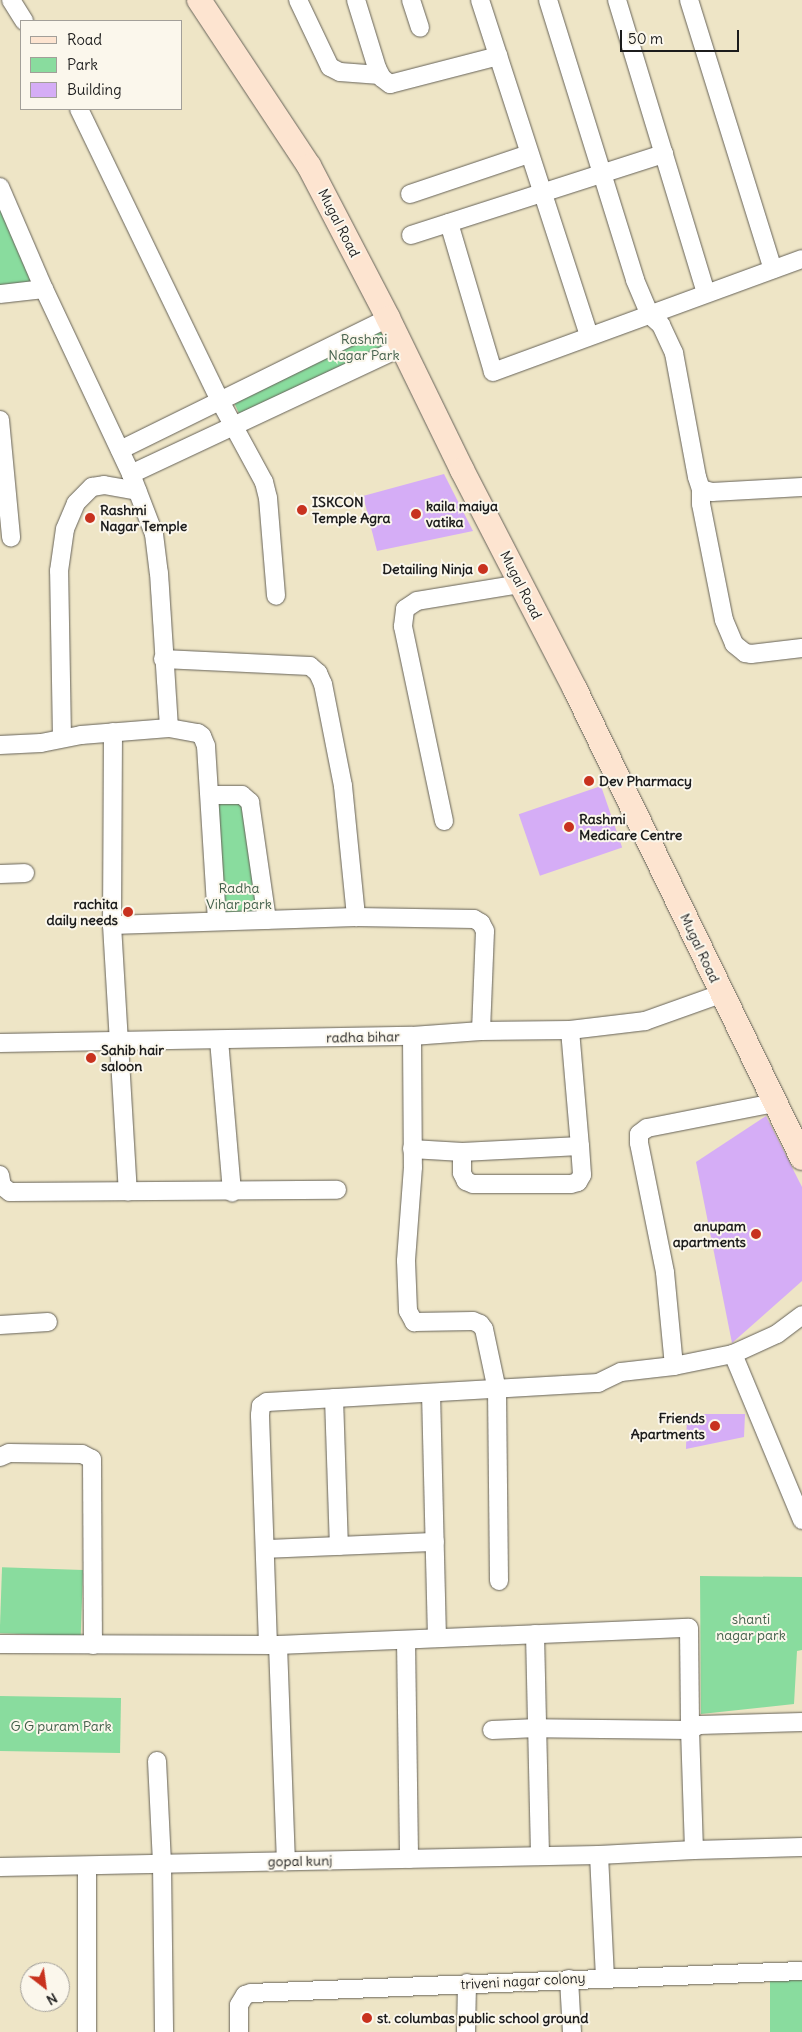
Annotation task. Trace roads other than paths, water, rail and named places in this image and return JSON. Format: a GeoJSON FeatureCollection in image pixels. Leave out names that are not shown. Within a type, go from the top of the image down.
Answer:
{"type":"FeatureCollection","features":[{"type":"Feature","properties":{"kind":"street"},"geometry":{"type":"LineString","coordinates":[[11,0],[23,20]]}},
{"type":"Feature","properties":{"kind":"street","name":"Mugal Road"},"geometry":{"type":"LineString","coordinates":[[199,0],[309,166],[388,318],[520,584],[579,697],[802,1158]]}},
{"type":"Feature","properties":{"kind":"street"},"geometry":{"type":"LineString","coordinates":[[298,0],[330,67],[340,72],[380,75]]}},
{"type":"Feature","properties":{"kind":"street"},"geometry":{"type":"LineString","coordinates":[[356,0],[380,75],[390,84],[498,56]]}},
{"type":"Feature","properties":{"kind":"street"},"geometry":{"type":"LineString","coordinates":[[410,0],[420,28]]}},
{"type":"Feature","properties":{"kind":"street"},"geometry":{"type":"LineString","coordinates":[[480,0],[589,336]]}},
{"type":"Feature","properties":{"kind":"street"},"geometry":{"type":"LineString","coordinates":[[548,0],[635,280],[650,314],[661,325],[674,353],[701,489],[701,504],[724,620],[734,644],[745,653],[751,654],[802,648]]}},
{"type":"Feature","properties":{"kind":"street"},"geometry":{"type":"LineString","coordinates":[[617,0],[706,293]]}},
{"type":"Feature","properties":{"kind":"street"},"geometry":{"type":"LineString","coordinates":[[690,0],[773,269]]}},
{"type":"Feature","properties":{"kind":"street"},"geometry":{"type":"LineString","coordinates":[[79,110],[220,401],[257,467],[267,490],[276,596]]}},
{"type":"Feature","properties":{"kind":"street"},"geometry":{"type":"LineString","coordinates":[[410,194],[529,154]]}},
{"type":"Feature","properties":{"kind":"street"},"geometry":{"type":"LineString","coordinates":[[411,235],[664,154]]}},
{"type":"Feature","properties":{"kind":"street"},"geometry":{"type":"LineString","coordinates":[[0,187],[44,289],[131,474],[154,534],[157,551],[169,728]]}},
{"type":"Feature","properties":{"kind":"street"},"geometry":{"type":"LineString","coordinates":[[449,223],[493,372],[802,258]]}},
{"type":"Feature","properties":{"kind":"street"},"geometry":{"type":"LineString","coordinates":[[0,294],[44,289]]}},
{"type":"Feature","properties":{"kind":"street"},"geometry":{"type":"LineString","coordinates":[[120,450],[388,318]]}},
{"type":"Feature","properties":{"kind":"street"},"geometry":{"type":"LineString","coordinates":[[131,474],[402,347]]}},
{"type":"Feature","properties":{"kind":"street"},"geometry":{"type":"LineString","coordinates":[[0,420],[11,537]]}},
{"type":"Feature","properties":{"kind":"street"},"geometry":{"type":"LineString","coordinates":[[62,738],[59,571],[65,530],[76,503],[92,487],[104,485],[138,491]]}},
{"type":"Feature","properties":{"kind":"street"},"geometry":{"type":"LineString","coordinates":[[701,489],[712,492],[802,487]]}},
{"type":"Feature","properties":{"kind":"street"},"geometry":{"type":"LineString","coordinates":[[444,821],[403,626],[405,609],[417,601],[520,584]]}},
{"type":"Feature","properties":{"kind":"street"},"geometry":{"type":"LineString","coordinates":[[163,659],[310,666],[318,673],[323,684],[343,786],[356,917]]}},
{"type":"Feature","properties":{"kind":"street"},"geometry":{"type":"LineString","coordinates":[[0,745],[41,743],[62,738],[113,732],[169,728],[198,733],[205,740],[217,921]]}},
{"type":"Feature","properties":{"kind":"street"},"geometry":{"type":"LineString","coordinates":[[113,732],[112,925],[128,1192]]}},
{"type":"Feature","properties":{"kind":"street"},"geometry":{"type":"LineString","coordinates":[[210,795],[242,795],[250,802],[267,920]]}},
{"type":"Feature","properties":{"kind":"street"},"geometry":{"type":"LineString","coordinates":[[0,874],[24,873]]}},
{"type":"Feature","properties":{"kind":"street"},"geometry":{"type":"LineString","coordinates":[[112,925],[356,917],[474,919],[482,923],[485,931],[481,1032]]}},
{"type":"Feature","properties":{"kind":"street","name":"radha bihar"},"geometry":{"type":"LineString","coordinates":[[0,1043],[412,1036],[570,1030],[644,1021],[722,994]]}},
{"type":"Feature","properties":{"kind":"street"},"geometry":{"type":"LineString","coordinates":[[462,1152],[462,1173],[466,1181],[473,1184],[571,1184],[578,1182],[582,1175],[570,1030]]}},
{"type":"Feature","properties":{"kind":"street"},"geometry":{"type":"LineString","coordinates":[[412,1036],[412,1149],[406,1261],[408,1311],[414,1322],[473,1321],[480,1324],[489,1344],[497,1390],[499,1581]]}},
{"type":"Feature","properties":{"kind":"street"},"geometry":{"type":"LineString","coordinates":[[219,1040],[232,1192]]}},
{"type":"Feature","properties":{"kind":"street"},"geometry":{"type":"LineString","coordinates":[[674,1366],[665,1272],[639,1143],[639,1134],[647,1128],[774,1103]]}},
{"type":"Feature","properties":{"kind":"street"},"geometry":{"type":"LineString","coordinates":[[412,1149],[462,1152],[580,1146]]}},
{"type":"Feature","properties":{"kind":"street"},"geometry":{"type":"LineString","coordinates":[[1,1183],[10,1192],[337,1190]]}},
{"type":"Feature","properties":{"kind":"street"},"geometry":{"type":"LineString","coordinates":[[286,1861],[266,1549],[262,1406],[275,1400],[431,1394],[598,1383],[620,1372],[674,1366],[733,1354],[778,1334],[802,1315]]}},
{"type":"Feature","properties":{"kind":"street"},"geometry":{"type":"LineString","coordinates":[[0,1324],[48,1322]]}},
{"type":"Feature","properties":{"kind":"street"},"geometry":{"type":"LineString","coordinates":[[733,1354],[802,1520]]}},
{"type":"Feature","properties":{"kind":"street"},"geometry":{"type":"LineString","coordinates":[[431,1394],[437,1638]]}},
{"type":"Feature","properties":{"kind":"street"},"geometry":{"type":"LineString","coordinates":[[334,1398],[339,1546]]}},
{"type":"Feature","properties":{"kind":"street"},"geometry":{"type":"LineString","coordinates":[[0,1457],[9,1453],[82,1454],[92,1459],[94,1645]]}},
{"type":"Feature","properties":{"kind":"street"},"geometry":{"type":"LineString","coordinates":[[266,1549],[434,1542]]}},
{"type":"Feature","properties":{"kind":"street"},"geometry":{"type":"LineString","coordinates":[[0,1644],[273,1645],[689,1628],[694,1850]]}},
{"type":"Feature","properties":{"kind":"street"},"geometry":{"type":"LineString","coordinates":[[535,1634],[540,1856]]}},
{"type":"Feature","properties":{"kind":"street"},"geometry":{"type":"LineString","coordinates":[[406,1640],[409,1859]]}},
{"type":"Feature","properties":{"kind":"street"},"geometry":{"type":"LineString","coordinates":[[492,1730],[537,1728],[690,1730],[699,1725],[802,1722]]}},
{"type":"Feature","properties":{"kind":"street"},"geometry":{"type":"LineString","coordinates":[[157,1761],[162,1864],[164,2032]]}},
{"type":"Feature","properties":{"kind":"street","name":"gopal kunj"},"geometry":{"type":"LineString","coordinates":[[0,1867],[600,1855],[802,1847]]}},
{"type":"Feature","properties":{"kind":"street"},"geometry":{"type":"LineString","coordinates":[[600,1855],[606,1977]]}},
{"type":"Feature","properties":{"kind":"street"},"geometry":{"type":"LineString","coordinates":[[87,1866],[87,2032]]}},
{"type":"Feature","properties":{"kind":"street","name":"triveni nagar colony"},"geometry":{"type":"LineString","coordinates":[[239,2032],[239,2004],[245,1995],[606,1977],[802,1971]]}},
{"type":"Feature","properties":{"kind":"street"},"geometry":{"type":"LineString","coordinates":[[569,1979],[572,2032]]}},
{"type":"Feature","properties":{"kind":"street"},"geometry":{"type":"LineString","coordinates":[[466,2032],[467,1983]]}},
{"type":"Feature","properties":{"kind":"place","name":"ISKCON Temple Agra"},"geometry":{"type":"Point","coordinates":[302,510]}},
{"type":"Feature","properties":{"kind":"place","name":"kaila maiya vatika"},"geometry":{"type":"Point","coordinates":[416,514]}},
{"type":"Feature","properties":{"kind":"place","name":"Rashmi Nagar Temple"},"geometry":{"type":"Point","coordinates":[90,518]}},
{"type":"Feature","properties":{"kind":"place","name":"Detailing Ninja"},"geometry":{"type":"Point","coordinates":[483,569]}},
{"type":"Feature","properties":{"kind":"place","name":"Dev Pharmacy"},"geometry":{"type":"Point","coordinates":[589,781]}},
{"type":"Feature","properties":{"kind":"place","name":"Rashmi Medicare Centre"},"geometry":{"type":"Point","coordinates":[569,827]}},
{"type":"Feature","properties":{"kind":"place","name":"rachita daily needs"},"geometry":{"type":"Point","coordinates":[128,912]}},
{"type":"Feature","properties":{"kind":"place","name":"Sahib hair saloon"},"geometry":{"type":"Point","coordinates":[91,1058]}},
{"type":"Feature","properties":{"kind":"place","name":"anupam apartments"},"geometry":{"type":"Point","coordinates":[756,1234]}},
{"type":"Feature","properties":{"kind":"place","name":"Friends Apartments"},"geometry":{"type":"Point","coordinates":[715,1426]}},
{"type":"Feature","properties":{"kind":"place","name":"st. columbas public school ground"},"geometry":{"type":"Point","coordinates":[367,2018]}},
{"type":"Feature","properties":{"kind":"park label","name":"Rashmi Nagar Park"},"geometry":{"type":"Point","coordinates":[364,348]}},
{"type":"Feature","properties":{"kind":"park label","name":"Radha Vihar park"},"geometry":{"type":"Point","coordinates":[239,896]}},
{"type":"Feature","properties":{"kind":"park label","name":"shanti nagar park"},"geometry":{"type":"Point","coordinates":[751,1628]}},
{"type":"Feature","properties":{"kind":"park label","name":"G G puram Park"},"geometry":{"type":"Point","coordinates":[61,1726]}}]}
